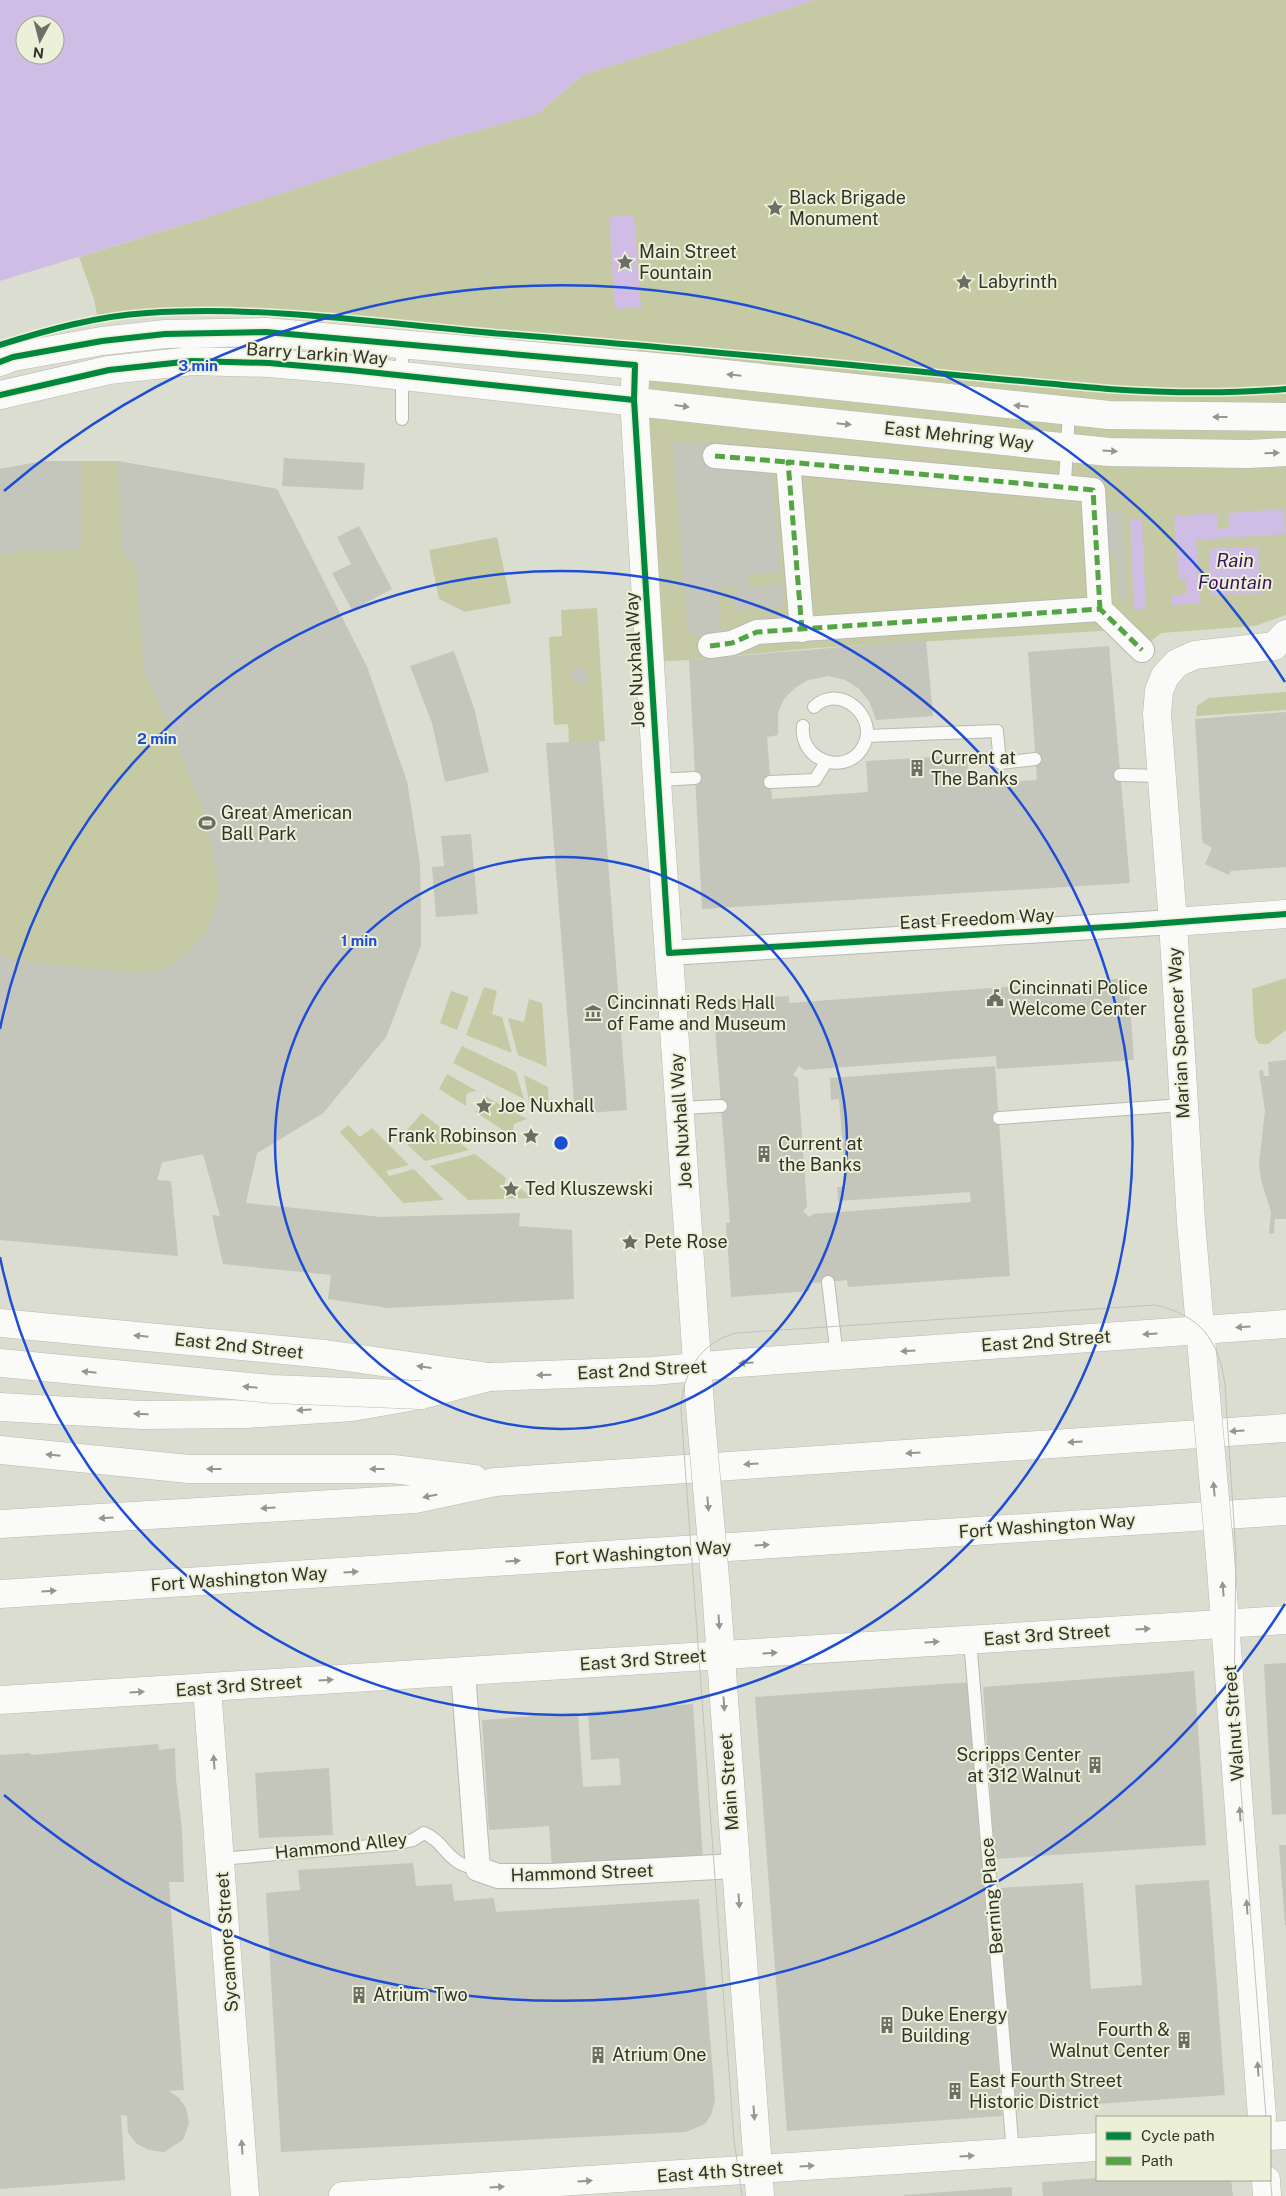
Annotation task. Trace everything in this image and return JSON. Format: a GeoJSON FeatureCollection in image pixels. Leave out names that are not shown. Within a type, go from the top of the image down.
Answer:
{"type":"FeatureCollection","features":[{"type":"Feature","properties":{"kind":"main road","name":"Barry Larkin Way"},"geometry":{"type":"LineString","coordinates":[[0,362],[13,357],[93,343],[165,334],[266,332],[635,365]]}},
{"type":"Feature","properties":{"kind":"main road","name":"Barry Larkin Way"},"geometry":{"type":"LineString","coordinates":[[0,395],[109,370],[192,361],[269,363],[634,400]]}},
{"type":"Feature","properties":{"kind":"main road","name":"Joe Nuxhall Way"},"geometry":{"type":"LineString","coordinates":[[635,365],[634,400],[657,780],[698,1367]]}},
{"type":"Feature","properties":{"kind":"main road","name":"East Mehring Way"},"geometry":{"type":"LineString","coordinates":[[635,365],[1069,411],[1145,417],[1286,417]]}},
{"type":"Feature","properties":{"kind":"main road","name":"East Mehring Way"},"geometry":{"type":"LineString","coordinates":[[634,400],[1109,452],[1286,452]]}},
{"type":"Feature","properties":{"kind":"main road","name":"Marian Spencer Way"},"geometry":{"type":"LineString","coordinates":[[1199,1330],[1183,1105],[1173,922],[1157,714],[1159,691],[1164,676],[1176,663],[1195,655],[1282,644]]}},
{"type":"Feature","properties":{"kind":"main road","name":"East Freedom Way"},"geometry":{"type":"LineString","coordinates":[[1173,922],[1286,914]]}},
{"type":"Feature","properties":{"kind":"main road","name":"East 2nd Street"},"geometry":{"type":"LineString","coordinates":[[0,1323],[334,1355],[489,1376],[653,1371],[1286,1324]]}},
{"type":"Feature","properties":{"kind":"main road","name":"Walnut Street"},"geometry":{"type":"LineString","coordinates":[[1199,1330],[1226,1624],[1262,2116]]}},
{"type":"Feature","properties":{"kind":"main road"},"geometry":{"type":"LineString","coordinates":[[0,1363],[272,1389],[421,1395]]}},
{"type":"Feature","properties":{"kind":"main road","name":"Main Street"},"geometry":{"type":"LineString","coordinates":[[698,1367],[760,2196]]}},
{"type":"Feature","properties":{"kind":"main road"},"geometry":{"type":"LineString","coordinates":[[0,1407],[142,1415],[246,1414],[352,1407],[421,1395],[489,1376]]}},
{"type":"Feature","properties":{"kind":"main road"},"geometry":{"type":"LineString","coordinates":[[0,1524],[415,1499],[495,1482],[1286,1428]]}},
{"type":"Feature","properties":{"kind":"main road"},"geometry":{"type":"LineString","coordinates":[[0,1450],[189,1469],[393,1469],[495,1482]]}},
{"type":"Feature","properties":{"kind":"main road","name":"Fort Washington Way"},"geometry":{"type":"LineString","coordinates":[[0,1594],[1286,1511]]}},
{"type":"Feature","properties":{"kind":"main road","name":"East 3rd Street"},"geometry":{"type":"LineString","coordinates":[[0,1700],[1286,1620]]}},
{"type":"Feature","properties":{"kind":"main road","name":"Sycamore Street"},"geometry":{"type":"LineString","coordinates":[[207,1688],[245,2196]]}},
{"type":"Feature","properties":{"kind":"main road"},"geometry":{"type":"LineString","coordinates":[[0,1691],[88,1695]]}},
{"type":"Feature","properties":{"kind":"main road"},"geometry":{"type":"LineString","coordinates":[[1271,2136],[1286,2135]]}},
{"type":"Feature","properties":{"kind":"main road","name":"East 4th Street"},"geometry":{"type":"LineString","coordinates":[[343,2196],[1096,2147]]}},
{"type":"Feature","properties":{"kind":"main road"},"geometry":{"type":"LineString","coordinates":[[1266,2181],[1267,2196]]}},
{"type":"Feature","properties":{"kind":"street"},"geometry":{"type":"LineString","coordinates":[[715,456],[1093,490],[1100,609],[1142,650]]}},
{"type":"Feature","properties":{"kind":"street"},"geometry":{"type":"LineString","coordinates":[[788,462],[802,630]]}},
{"type":"Feature","properties":{"kind":"street"},"geometry":{"type":"LineString","coordinates":[[710,646],[732,643],[757,632],[1100,609]]}},
{"type":"Feature","properties":{"kind":"street","name":"East Freedom Way"},"geometry":{"type":"LineString","coordinates":[[669,953],[1173,922]]}},
{"type":"Feature","properties":{"kind":"street"},"geometry":{"type":"LineString","coordinates":[[463,1672],[478,1869]]}},
{"type":"Feature","properties":{"kind":"street","name":"Hammond Street"},"geometry":{"type":"LineString","coordinates":[[478,1869],[498,1876],[550,1876],[734,1866]]}},
{"type":"Feature","properties":{"kind":"lane"},"geometry":{"type":"LineString","coordinates":[[402,345],[402,419]]}},
{"type":"Feature","properties":{"kind":"lane"},"geometry":{"type":"LineString","coordinates":[[1065,482],[1069,411]]}},
{"type":"Feature","properties":{"kind":"lane"},"geometry":{"type":"LineString","coordinates":[[803,726],[804,741],[809,750],[817,758],[826,762],[837,764],[848,761],[857,755],[864,746],[867,726],[864,716],[857,707],[838,699],[827,700],[814,707]]}},
{"type":"Feature","properties":{"kind":"lane"},"geometry":{"type":"LineString","coordinates":[[867,736],[997,731],[1000,763],[1035,759]]}},
{"type":"Feature","properties":{"kind":"lane"},"geometry":{"type":"LineString","coordinates":[[770,782],[815,780],[826,762]]}},
{"type":"Feature","properties":{"kind":"lane"},"geometry":{"type":"LineString","coordinates":[[1120,775],[1162,776]]}},
{"type":"Feature","properties":{"kind":"lane"},"geometry":{"type":"LineString","coordinates":[[657,780],[695,778]]}},
{"type":"Feature","properties":{"kind":"lane"},"geometry":{"type":"LineString","coordinates":[[999,1118],[1183,1105]]}},
{"type":"Feature","properties":{"kind":"lane"},"geometry":{"type":"LineString","coordinates":[[680,1108],[722,1106]]}},
{"type":"Feature","properties":{"kind":"lane"},"geometry":{"type":"LineString","coordinates":[[828,1282],[837,1356]]}},
{"type":"Feature","properties":{"kind":"lane","name":"Berning Place"},"geometry":{"type":"LineString","coordinates":[[970,1640],[1013,2153]]}},
{"type":"Feature","properties":{"kind":"lane","name":"Hammond Alley"},"geometry":{"type":"LineString","coordinates":[[220,1859],[395,1844],[413,1840],[424,1833],[436,1838],[448,1854],[459,1863],[478,1869]]}},
{"type":"Feature","properties":{"kind":"green space"},"geometry":{"type":"Polygon","coordinates":[[[814,0],[1286,0],[1286,615],[1255,626],[1161,633],[1149,643],[1119,645],[1117,630],[816,648],[650,662],[634,400],[637,345],[245,311],[146,313],[98,319],[94,299],[79,257],[218,214],[437,142],[537,114],[583,75],[814,0]]]}},
{"type":"Feature","properties":{"kind":"green space","name":"Great American Ball Park"},"geometry":{"type":"Polygon","coordinates":[[[45,461],[117,461],[277,489],[367,667],[407,782],[420,865],[421,945],[386,1037],[323,1113],[257,1153],[209,1171],[203,1154],[162,1162],[157,1180],[0,1166],[0,469],[45,461]]]}},
{"type":"Feature","properties":{"kind":"green space"},"geometry":{"type":"Polygon","coordinates":[[[497,537],[511,603],[465,612],[439,599],[429,550],[497,537]]]}},
{"type":"Feature","properties":{"kind":"green space"},"geometry":{"type":"Polygon","coordinates":[[[597,608],[605,741],[569,743],[568,724],[554,725],[549,637],[562,636],[561,610],[597,608]]]}},
{"type":"Feature","properties":{"kind":"green space"},"geometry":{"type":"Polygon","coordinates":[[[1286,692],[1286,710],[1196,716],[1197,706],[1208,698],[1286,692]]]}},
{"type":"Feature","properties":{"kind":"green space"},"geometry":{"type":"Polygon","coordinates":[[[1286,978],[1286,1030],[1268,1044],[1259,1044],[1255,1037],[1252,989],[1286,978]]]}},
{"type":"Feature","properties":{"kind":"green space"},"geometry":{"type":"Polygon","coordinates":[[[484,987],[497,991],[492,1014],[502,1017],[512,1053],[466,1035],[484,987]]]}},
{"type":"Feature","properties":{"kind":"green space"},"geometry":{"type":"Polygon","coordinates":[[[451,991],[469,997],[457,1030],[440,1023],[451,991]]]}},
{"type":"Feature","properties":{"kind":"green space"},"geometry":{"type":"Polygon","coordinates":[[[529,999],[542,1003],[547,1067],[518,1055],[508,1018],[524,1022],[529,999]]]}},
{"type":"Feature","properties":{"kind":"green space"},"geometry":{"type":"Polygon","coordinates":[[[462,1046],[516,1072],[524,1099],[453,1063],[462,1046]]]}},
{"type":"Feature","properties":{"kind":"green space"},"geometry":{"type":"Polygon","coordinates":[[[447,1074],[477,1091],[466,1095],[466,1106],[439,1089],[447,1074]]]}},
{"type":"Feature","properties":{"kind":"green space"},"geometry":{"type":"Polygon","coordinates":[[[524,1075],[548,1087],[549,1112],[529,1102],[524,1075]]]}},
{"type":"Feature","properties":{"kind":"green space"},"geometry":{"type":"Polygon","coordinates":[[[483,1095],[527,1119],[514,1124],[512,1136],[474,1111],[486,1111],[488,1108],[483,1095]]]}},
{"type":"Feature","properties":{"kind":"green space"},"geometry":{"type":"Polygon","coordinates":[[[422,1113],[469,1150],[425,1161],[400,1138],[422,1113]]]}},
{"type":"Feature","properties":{"kind":"green space"},"geometry":{"type":"Polygon","coordinates":[[[348,1125],[360,1137],[372,1128],[409,1165],[386,1171],[389,1176],[414,1169],[444,1200],[403,1203],[340,1132],[348,1125]]]}},
{"type":"Feature","properties":{"kind":"green space"},"geometry":{"type":"Polygon","coordinates":[[[475,1154],[506,1178],[505,1192],[515,1196],[521,1189],[532,1198],[468,1200],[430,1166],[475,1154]]]}},
{"type":"Feature","properties":{"kind":"water"},"geometry":{"type":"Polygon","coordinates":[[[0,0],[814,0],[583,75],[537,114],[437,142],[218,214],[0,281],[0,0]]]}},
{"type":"Feature","properties":{"kind":"water","name":"Main Street Fountain"},"geometry":{"type":"Polygon","coordinates":[[[634,215],[641,307],[615,309],[609,217],[634,215]]]}},
{"type":"Feature","properties":{"kind":"water"},"geometry":{"type":"Polygon","coordinates":[[[1283,509],[1286,534],[1196,540],[1200,603],[1172,605],[1172,595],[1187,594],[1186,579],[1179,579],[1174,516],[1217,513],[1218,529],[1229,528],[1228,513],[1283,509]]]}},
{"type":"Feature","properties":{"kind":"water"},"geometry":{"type":"Polygon","coordinates":[[[1142,519],[1146,609],[1134,609],[1130,520],[1142,519]]]}},
{"type":"Feature","properties":{"kind":"water","name":"Rain Fountain"},"geometry":{"type":"Polygon","coordinates":[[[1258,547],[1261,593],[1211,595],[1209,549],[1258,547]]]}},
{"type":"Feature","properties":{"kind":"building"},"geometry":{"type":"Polygon","coordinates":[[[672,441],[769,450],[781,573],[749,575],[749,585],[719,587],[721,632],[688,634],[672,441]]]}},
{"type":"Feature","properties":{"kind":"building"},"geometry":{"type":"Polygon","coordinates":[[[284,458],[365,463],[363,490],[282,486],[284,458]]]}},
{"type":"Feature","properties":{"kind":"building"},"geometry":{"type":"Polygon","coordinates":[[[45,461],[82,461],[82,550],[25,551],[0,555],[0,469],[45,461]]]}},
{"type":"Feature","properties":{"kind":"building","name":"Great American Ball Park"},"geometry":{"type":"Polygon","coordinates":[[[117,461],[277,489],[367,667],[407,782],[420,865],[421,945],[386,1037],[323,1113],[257,1153],[246,1203],[381,1217],[520,1213],[519,1226],[572,1230],[574,1299],[388,1308],[328,1299],[331,1275],[223,1264],[212,1215],[220,1216],[203,1154],[162,1162],[157,1180],[171,1181],[178,1256],[0,1240],[0,955],[13,960],[140,973],[167,968],[185,955],[206,933],[218,900],[218,879],[203,810],[178,746],[144,672],[136,565],[122,552],[117,461]]]}},
{"type":"Feature","properties":{"kind":"building"},"geometry":{"type":"Polygon","coordinates":[[[1122,511],[1127,601],[1119,602],[1116,554],[1086,556],[1084,513],[1122,511]]]}},
{"type":"Feature","properties":{"kind":"building"},"geometry":{"type":"Polygon","coordinates":[[[359,526],[392,589],[352,610],[332,573],[351,564],[337,537],[359,526]]]}},
{"type":"Feature","properties":{"kind":"building"},"geometry":{"type":"Polygon","coordinates":[[[782,584],[784,607],[735,610],[734,587],[782,584]]]}},
{"type":"Feature","properties":{"kind":"building","name":"Current at The Banks"},"geometry":{"type":"Polygon","coordinates":[[[926,640],[933,716],[876,720],[869,701],[858,688],[845,680],[829,676],[808,680],[795,688],[784,699],[778,713],[778,735],[767,737],[772,799],[868,792],[866,761],[967,755],[969,784],[1037,780],[1028,652],[1109,646],[1130,883],[702,909],[689,660],[926,640]]]}},
{"type":"Feature","properties":{"kind":"building"},"geometry":{"type":"Polygon","coordinates":[[[454,651],[474,708],[489,772],[445,782],[432,723],[410,666],[454,651]]]}},
{"type":"Feature","properties":{"kind":"building"},"geometry":{"type":"Polygon","coordinates":[[[580,668],[586,670],[588,676],[586,682],[580,684],[574,682],[572,676],[574,670],[580,668]]]}},
{"type":"Feature","properties":{"kind":"building"},"geometry":{"type":"Polygon","coordinates":[[[1286,712],[1286,867],[1231,871],[1229,875],[1205,864],[1212,848],[1203,843],[1202,837],[1195,719],[1286,712]]]}},
{"type":"Feature","properties":{"kind":"building","name":"Cincinnati Reds Hall of Fame and Museum"},"geometry":{"type":"Polygon","coordinates":[[[599,741],[627,1110],[575,1114],[546,743],[599,741]]]}},
{"type":"Feature","properties":{"kind":"building"},"geometry":{"type":"Polygon","coordinates":[[[471,834],[478,914],[436,917],[432,867],[444,866],[441,836],[471,834]]]}},
{"type":"Feature","properties":{"kind":"building","name":"Current at the Banks"},"geometry":{"type":"Polygon","coordinates":[[[1128,978],[1134,1060],[997,1069],[996,1056],[804,1070],[799,1066],[793,1075],[798,1078],[807,1207],[803,1211],[809,1217],[813,1214],[971,1202],[970,1192],[838,1201],[837,1187],[846,1187],[839,1099],[831,1100],[830,1078],[995,1066],[1010,1276],[848,1287],[847,1280],[809,1283],[810,1291],[731,1297],[726,1223],[730,1223],[713,1001],[789,996],[789,1003],[1128,978]]]}},
{"type":"Feature","properties":{"kind":"building"},"geometry":{"type":"Polygon","coordinates":[[[1286,1060],[1286,1219],[1275,1219],[1274,1233],[1269,1234],[1271,1212],[1261,1180],[1259,1163],[1265,1111],[1259,1071],[1263,1070],[1264,1076],[1269,1076],[1268,1062],[1286,1060]]]}},
{"type":"Feature","properties":{"kind":"building"},"geometry":{"type":"Polygon","coordinates":[[[1286,1663],[1286,1814],[1272,1815],[1264,1664],[1286,1663]]]}},
{"type":"Feature","properties":{"kind":"building","name":"Scripps Center at 312 Walnut"},"geometry":{"type":"Polygon","coordinates":[[[1194,1671],[1206,1845],[995,1859],[983,1687],[1194,1671]]]}},
{"type":"Feature","properties":{"kind":"building"},"geometry":{"type":"Polygon","coordinates":[[[971,1682],[1002,2116],[787,2131],[755,1697],[971,1682]]]}},
{"type":"Feature","properties":{"kind":"building"},"geometry":{"type":"Polygon","coordinates":[[[693,1704],[703,1860],[552,1870],[549,1826],[489,1830],[482,1720],[578,1713],[583,1787],[621,1785],[619,1758],[591,1760],[588,1712],[693,1704]]]}},
{"type":"Feature","properties":{"kind":"building"},"geometry":{"type":"Polygon","coordinates":[[[158,1744],[159,1750],[175,1748],[176,1779],[182,1830],[184,1882],[169,1882],[184,2090],[169,2091],[179,2098],[186,2108],[189,2123],[183,2140],[164,2152],[149,2150],[137,2144],[128,2133],[127,2116],[121,2115],[125,2180],[0,2189],[0,1755],[30,1753],[31,1755],[158,1744]]]}},
{"type":"Feature","properties":{"kind":"building"},"geometry":{"type":"Polygon","coordinates":[[[329,1768],[333,1835],[259,1838],[255,1773],[329,1768]]]}},
{"type":"Feature","properties":{"kind":"building"},"geometry":{"type":"Polygon","coordinates":[[[1279,1845],[1286,1845],[1286,1925],[1285,1925],[1279,1845]]]}},
{"type":"Feature","properties":{"kind":"building"},"geometry":{"type":"Polygon","coordinates":[[[413,1863],[416,1886],[452,1884],[454,1901],[494,1898],[496,1912],[699,1899],[715,2100],[711,2115],[705,2124],[686,2132],[281,2152],[266,1893],[300,1890],[298,1870],[413,1863]]]}},
{"type":"Feature","properties":{"kind":"building"},"geometry":{"type":"Polygon","coordinates":[[[1209,1880],[1225,2095],[1014,2110],[999,1888],[1083,1883],[1091,1989],[1142,1985],[1135,1885],[1209,1880]]]}},
{"type":"Feature","properties":{"kind":"building"},"geometry":{"type":"Polygon","coordinates":[[[1096,2178],[1096,2181],[1231,2181],[1233,2196],[1043,2196],[1042,2182],[1096,2178]]]}},
{"type":"Feature","properties":{"kind":"building"},"geometry":{"type":"Polygon","coordinates":[[[1012,2187],[1012,2196],[904,2196],[904,2195],[1012,2187]]]}},
{"type":"Feature","properties":{"kind":"tram line"},"geometry":{"type":"LineString","coordinates":[[742,2196],[734,2140],[681,1410],[685,1384],[695,1362],[712,1344],[736,1333],[1155,1305],[1184,1315],[1205,1332],[1218,1355],[1225,1385],[1236,1554],[1234,1698],[1266,2116]]}},
{"type":"Feature","properties":{"kind":"tram line"},"geometry":{"type":"LineString","coordinates":[[1271,2181],[1272,2196]]}},
{"type":"Feature","properties":{"kind":"marked path"},"geometry":{"type":"LineString","coordinates":[[715,456],[788,462]]}},
{"type":"Feature","properties":{"kind":"marked path"},"geometry":{"type":"LineString","coordinates":[[802,630],[788,462],[1093,490],[1100,609]]}},
{"type":"Feature","properties":{"kind":"marked path"},"geometry":{"type":"LineString","coordinates":[[710,646],[732,643],[757,632],[1100,609],[1142,650]]}},
{"type":"Feature","properties":{"kind":"cycle path"},"geometry":{"type":"LineString","coordinates":[[0,345],[54,329],[110,317],[192,311],[282,313],[1108,389],[1197,392],[1242,392],[1286,389]]}},
{"type":"Feature","properties":{"kind":"cycle path"},"geometry":{"type":"LineString","coordinates":[[0,362],[13,357],[102,341],[165,334],[266,332],[635,365],[634,400],[669,953],[1125,926],[1286,914]]}},
{"type":"Feature","properties":{"kind":"cycle path"},"geometry":{"type":"LineString","coordinates":[[0,395],[109,370],[192,361],[269,363],[350,370],[634,400]]}},
{"type":"Feature","properties":{"kind":"place","name":"Black Brigade Monument"},"geometry":{"type":"Point","coordinates":[775,208]}},
{"type":"Feature","properties":{"kind":"place","name":"Main Street Fountain"},"geometry":{"type":"Point","coordinates":[625,262]}},
{"type":"Feature","properties":{"kind":"place","name":"Labyrinth"},"geometry":{"type":"Point","coordinates":[964,282]}},
{"type":"Feature","properties":{"kind":"place","name":"Current at The Banks"},"geometry":{"type":"Point","coordinates":[917,768]}},
{"type":"Feature","properties":{"kind":"place","name":"Great American Ball Park"},"geometry":{"type":"Point","coordinates":[207,823]}},
{"type":"Feature","properties":{"kind":"place","name":"Cincinnati Police Welcome Center"},"geometry":{"type":"Point","coordinates":[995,998]}},
{"type":"Feature","properties":{"kind":"place","name":"Cincinnati Reds Hall of Fame and Museum"},"geometry":{"type":"Point","coordinates":[593,1013]}},
{"type":"Feature","properties":{"kind":"place","name":"Joe Nuxhall"},"geometry":{"type":"Point","coordinates":[484,1106]}},
{"type":"Feature","properties":{"kind":"place","name":"Frank Robinson"},"geometry":{"type":"Point","coordinates":[531,1136]}},
{"type":"Feature","properties":{"kind":"place","name":"Current at the Banks"},"geometry":{"type":"Point","coordinates":[764,1154]}},
{"type":"Feature","properties":{"kind":"place","name":"Ted Kluszewski"},"geometry":{"type":"Point","coordinates":[511,1189]}},
{"type":"Feature","properties":{"kind":"place","name":"Pete Rose"},"geometry":{"type":"Point","coordinates":[630,1242]}},
{"type":"Feature","properties":{"kind":"place","name":"Scripps Center at 312 Walnut"},"geometry":{"type":"Point","coordinates":[1095,1765]}},
{"type":"Feature","properties":{"kind":"place","name":"Atrium Two"},"geometry":{"type":"Point","coordinates":[359,1995]}},
{"type":"Feature","properties":{"kind":"place","name":"Duke Energy Building"},"geometry":{"type":"Point","coordinates":[887,2025]}},
{"type":"Feature","properties":{"kind":"place","name":"Fourth & Walnut Center"},"geometry":{"type":"Point","coordinates":[1184,2040]}},
{"type":"Feature","properties":{"kind":"place","name":"Atrium One"},"geometry":{"type":"Point","coordinates":[598,2055]}},
{"type":"Feature","properties":{"kind":"place","name":"East Fourth Street Historic District"},"geometry":{"type":"Point","coordinates":[955,2091]}}]}
